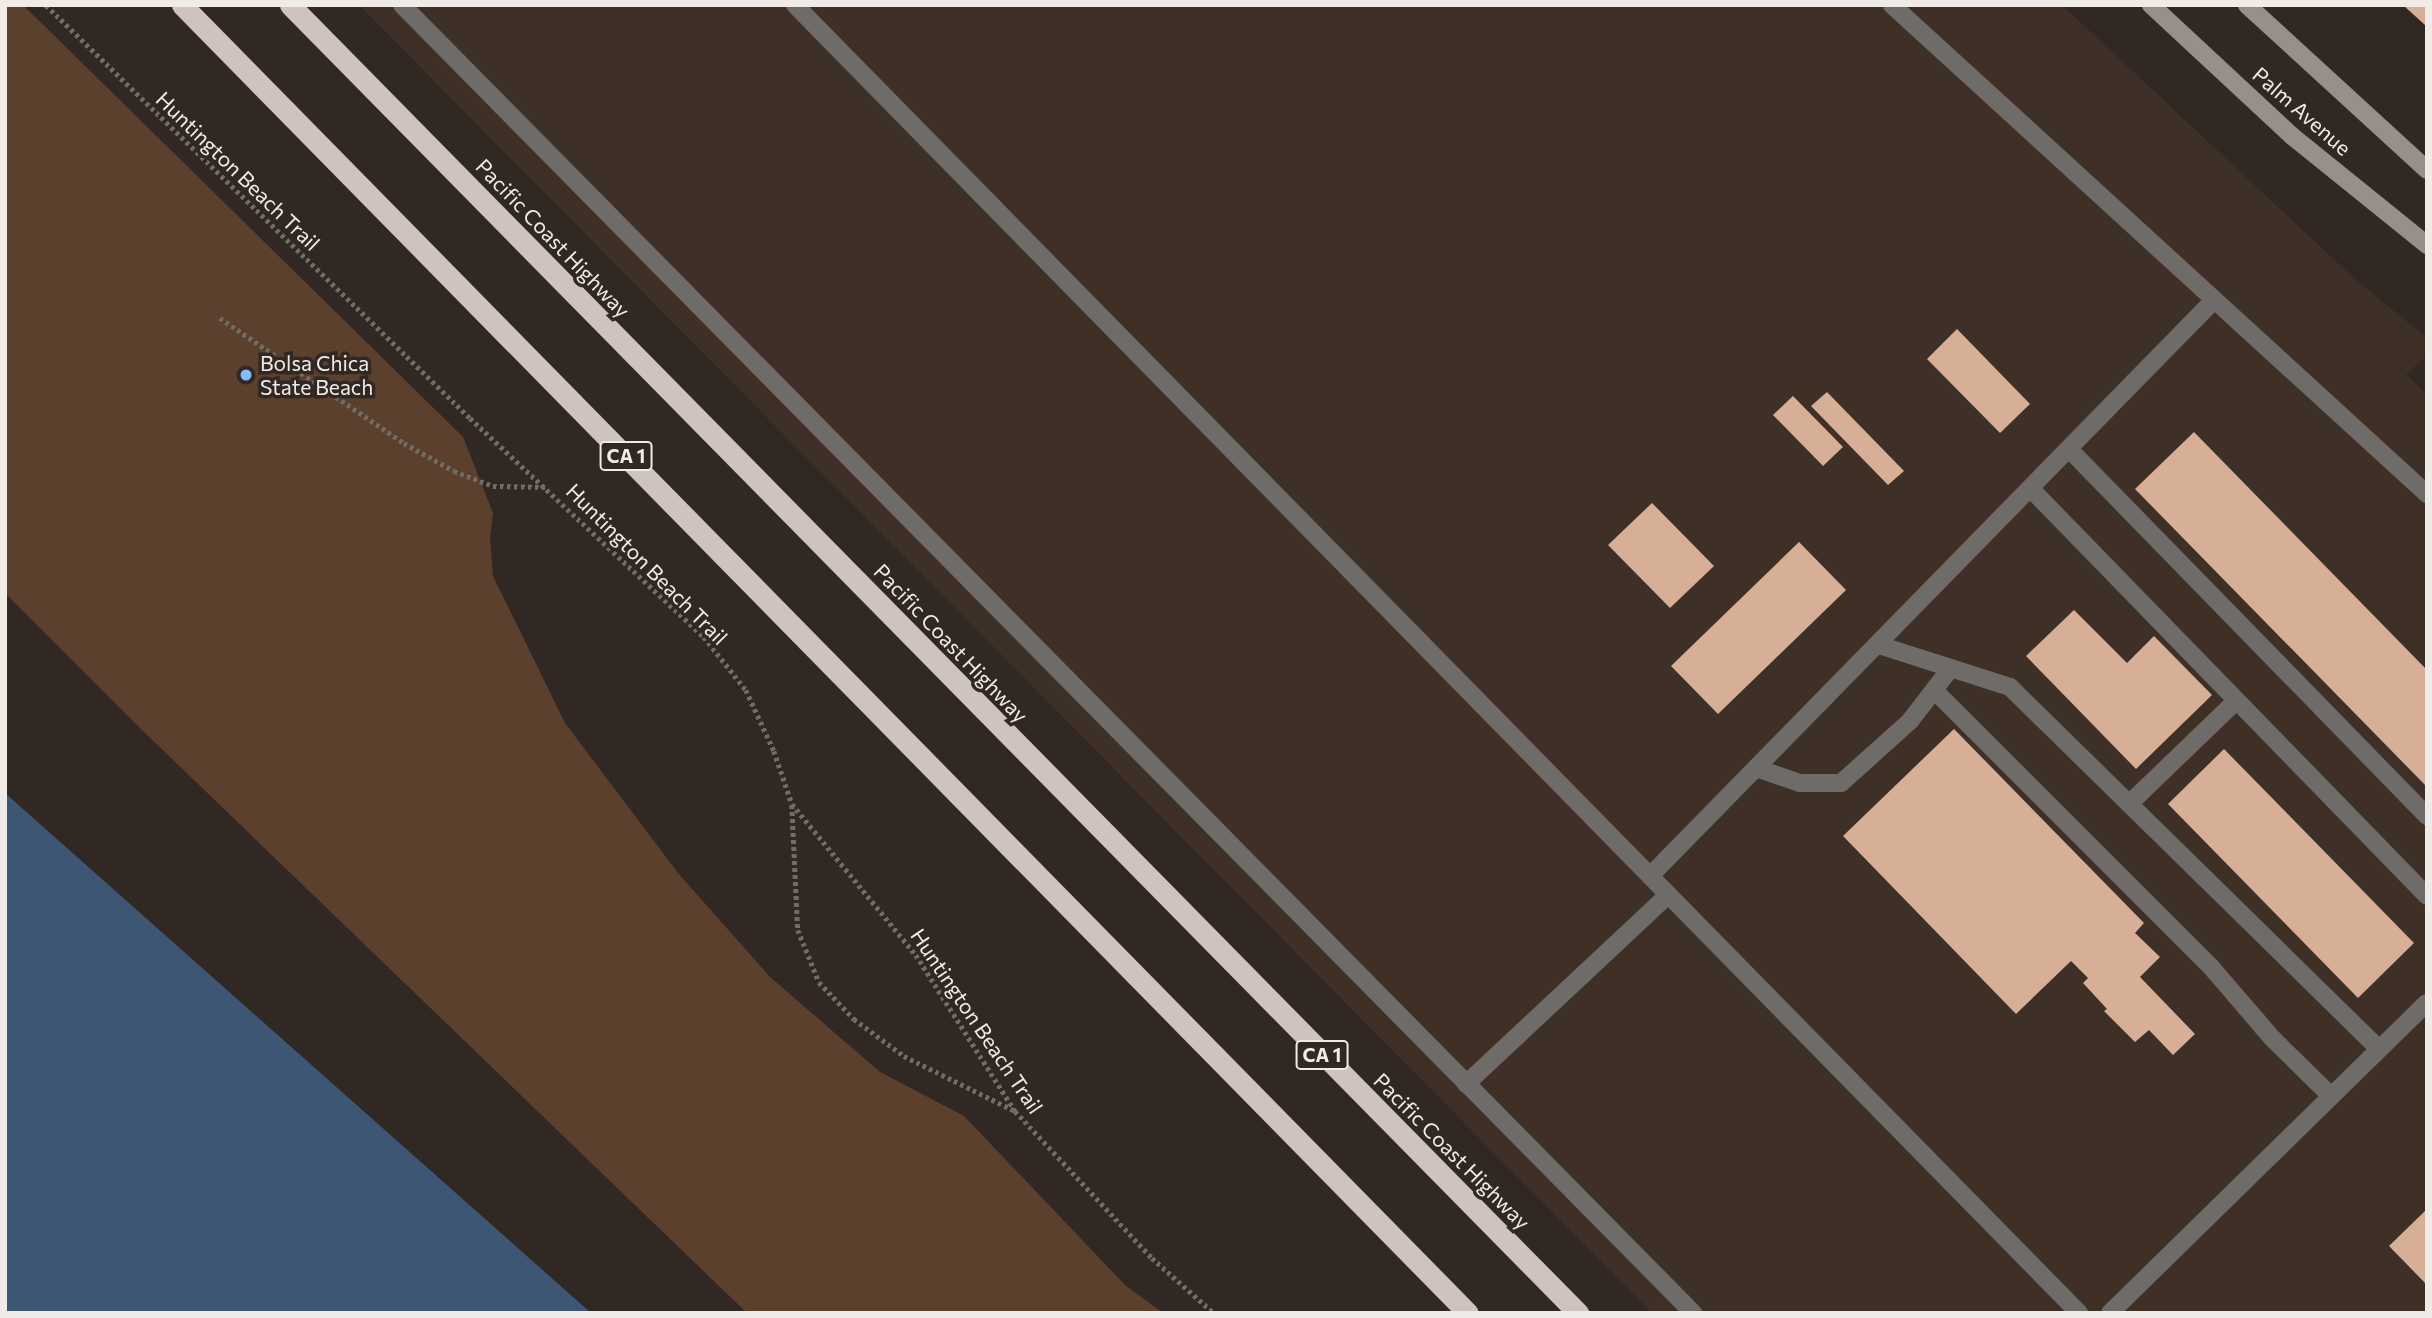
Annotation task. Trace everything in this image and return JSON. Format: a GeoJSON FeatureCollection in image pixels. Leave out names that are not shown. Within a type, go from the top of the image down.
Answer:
{"type":"FeatureCollection","features":[{"type":"Feature","properties":{"kind":"highway","name":"CA 1"},"geometry":{"type":"LineString","coordinates":[[182,5],[1468,1313]]}},
{"type":"Feature","properties":{"kind":"highway","name":"Pacific Coast Highway"},"geometry":{"type":"LineString","coordinates":[[290,5],[1578,1313]]}},
{"type":"Feature","properties":{"kind":"street","name":"Palm Avenue"},"geometry":{"type":"LineString","coordinates":[[2151,5],[2292,136],[2427,246]]}},
{"type":"Feature","properties":{"kind":"street","name":"Palm Avenue"},"geometry":{"type":"LineString","coordinates":[[2247,5],[2427,170]]}},
{"type":"Feature","properties":{"kind":"lane"},"geometry":{"type":"LineString","coordinates":[[402,5],[1693,1313]]}},
{"type":"Feature","properties":{"kind":"lane"},"geometry":{"type":"LineString","coordinates":[[795,5],[2079,1313]]}},
{"type":"Feature","properties":{"kind":"lane"},"geometry":{"type":"LineString","coordinates":[[1892,5],[2427,494]]}},
{"type":"Feature","properties":{"kind":"lane"},"geometry":{"type":"LineString","coordinates":[[1650,876],[1754,775],[2214,300]]}},
{"type":"Feature","properties":{"kind":"lane"},"geometry":{"type":"LineString","coordinates":[[2069,449],[2427,816]]}},
{"type":"Feature","properties":{"kind":"lane"},"geometry":{"type":"LineString","coordinates":[[2031,489],[2235,702],[2427,896]]}},
{"type":"Feature","properties":{"kind":"lane"},"geometry":{"type":"LineString","coordinates":[[1879,645],[2010,687],[2379,1049]]}},
{"type":"Feature","properties":{"kind":"lane"},"geometry":{"type":"LineString","coordinates":[[1754,775],[1800,783],[1841,783],[1910,721],[1950,668]]}},
{"type":"Feature","properties":{"kind":"lane"},"geometry":{"type":"LineString","coordinates":[[1934,690],[2211,967],[2273,1039],[2331,1096]]}},
{"type":"Feature","properties":{"kind":"lane"},"geometry":{"type":"LineString","coordinates":[[2129,804],[2235,702]]}},
{"type":"Feature","properties":{"kind":"lane"},"geometry":{"type":"LineString","coordinates":[[1466,1084],[1668,895]]}},
{"type":"Feature","properties":{"kind":"lane"},"geometry":{"type":"LineString","coordinates":[[2109,1313],[2427,1003]]}},
{"type":"Feature","properties":{"kind":"path","name":"Huntington Beach Trail"},"geometry":{"type":"LineString","coordinates":[[46,5],[470,418],[704,637],[746,690],[774,751],[792,804],[916,955],[1015,1111],[1152,1258],[1214,1313]]}},
{"type":"Feature","properties":{"kind":"path"},"geometry":{"type":"LineString","coordinates":[[220,318],[404,443],[454,471],[493,486],[547,488]]}},
{"type":"Feature","properties":{"kind":"path"},"geometry":{"type":"LineString","coordinates":[[792,804],[798,930],[819,982],[854,1019],[904,1056],[1015,1111]]}},
{"type":"Feature","properties":{"kind":"shaded area"},"geometry":{"type":"Polygon","coordinates":[[[5,5],[23,5],[463,437],[493,513],[490,538],[493,576],[565,723],[678,873],[770,977],[880,1072],[964,1116],[1125,1285],[1163,1313],[747,1313],[141,729],[5,593],[5,5]]]}},
{"type":"Feature","properties":{"kind":"shaded area"},"geometry":{"type":"Polygon","coordinates":[[[359,5],[2062,5],[2356,280],[2427,338],[2427,355],[2406,375],[2427,394],[2427,1313],[1652,1313],[359,5]]]}},
{"type":"Feature","properties":{"kind":"water"},"geometry":{"type":"Polygon","coordinates":[[[5,793],[591,1313],[5,1313],[5,793]]]}},
{"type":"Feature","properties":{"kind":"building"},"geometry":{"type":"Polygon","coordinates":[[[2403,5],[2427,5],[2427,23],[2425,25],[2403,5]]]}},
{"type":"Feature","properties":{"kind":"building"},"geometry":{"type":"Polygon","coordinates":[[[1957,329],[2030,404],[2000,433],[1927,359],[1957,329]]]}},
{"type":"Feature","properties":{"kind":"building"},"geometry":{"type":"Polygon","coordinates":[[[1827,392],[1904,471],[1888,485],[1811,406],[1827,392]]]}},
{"type":"Feature","properties":{"kind":"building"},"geometry":{"type":"Polygon","coordinates":[[[1793,396],[1843,447],[1823,466],[1773,415],[1793,396]]]}},
{"type":"Feature","properties":{"kind":"building"},"geometry":{"type":"Polygon","coordinates":[[[2194,432],[2427,670],[2427,787],[2135,489],[2194,432]]]}},
{"type":"Feature","properties":{"kind":"building"},"geometry":{"type":"Polygon","coordinates":[[[1652,503],[1714,566],[1670,608],[1608,545],[1652,503]]]}},
{"type":"Feature","properties":{"kind":"building"},"geometry":{"type":"Polygon","coordinates":[[[1799,542],[1846,590],[1718,714],[1671,666],[1799,542]]]}},
{"type":"Feature","properties":{"kind":"building"},"geometry":{"type":"Polygon","coordinates":[[[2074,610],[2127,663],[2154,636],[2212,695],[2136,769],[2026,656],[2074,610]]]}},
{"type":"Feature","properties":{"kind":"building"},"geometry":{"type":"Polygon","coordinates":[[[1954,729],[2144,923],[2135,933],[2160,957],[2140,977],[2195,1034],[2173,1055],[2149,1030],[2135,1042],[2104,1011],[2107,1009],[2083,983],[2088,978],[2071,961],[2016,1014],[1843,836],[1954,729]]]}},
{"type":"Feature","properties":{"kind":"building"},"geometry":{"type":"Polygon","coordinates":[[[2224,749],[2414,943],[2358,998],[2168,804],[2224,749]]]}},
{"type":"Feature","properties":{"kind":"building"},"geometry":{"type":"Polygon","coordinates":[[[2427,1209],[2427,1285],[2389,1246],[2427,1209]]]}},
{"type":"Feature","properties":{"kind":"place","name":"Bolsa Chica State Beach"},"geometry":{"type":"Point","coordinates":[246,375]}}]}
